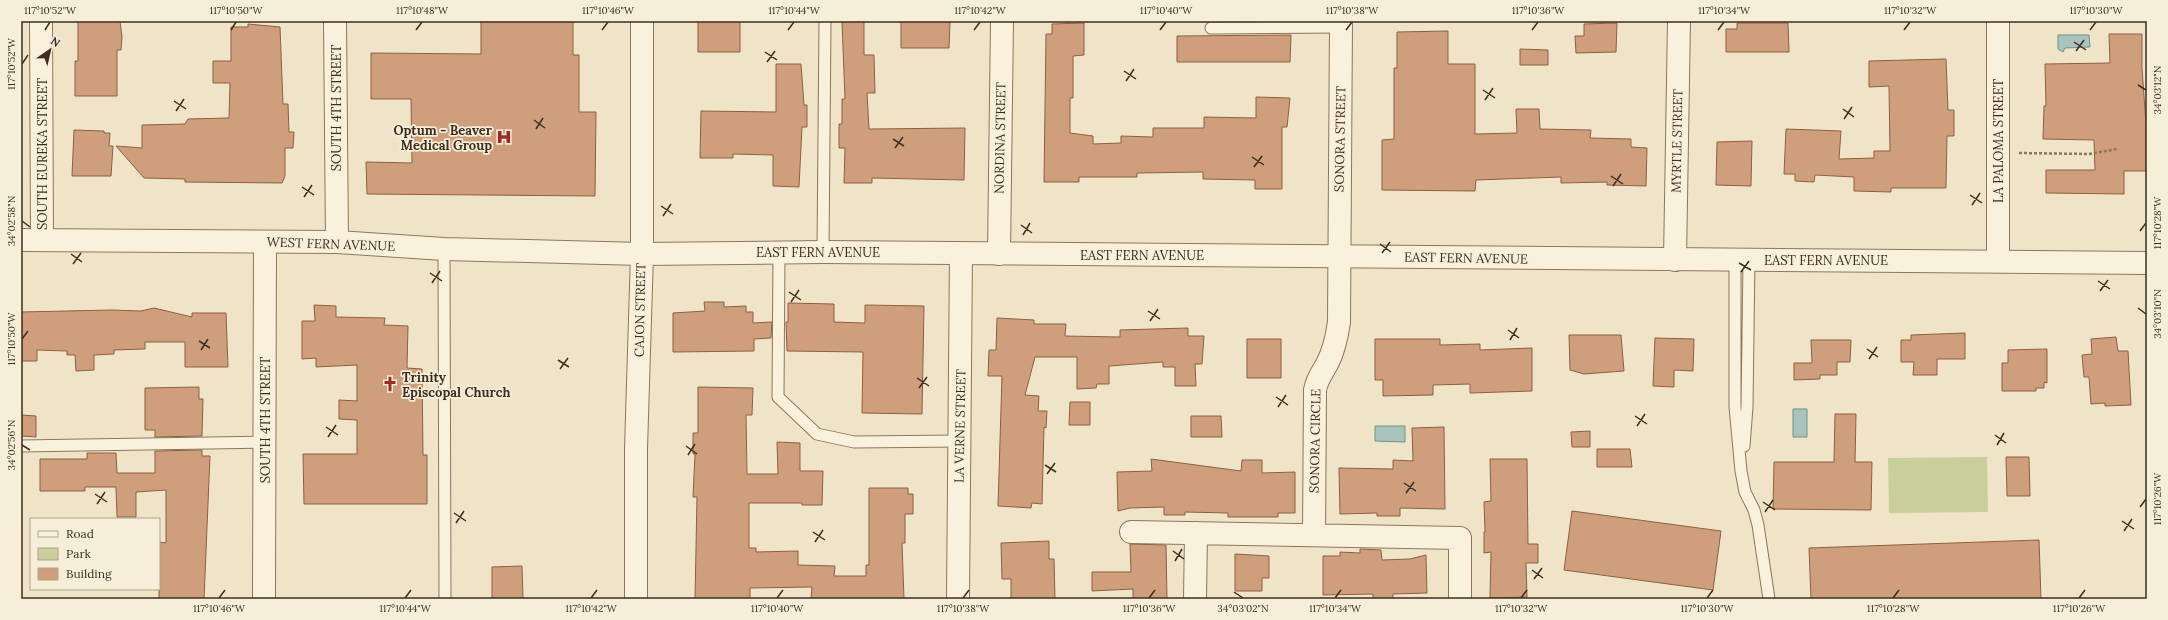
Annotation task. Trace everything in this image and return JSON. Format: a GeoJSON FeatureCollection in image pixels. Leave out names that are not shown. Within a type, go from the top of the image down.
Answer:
{"type":"FeatureCollection","features":[{"type":"Feature","properties":{"kind":"street","name":"SOUTH EUREKA STREET"},"geometry":{"type":"LineString","coordinates":[[31,240],[41,21]]}},
{"type":"Feature","properties":{"kind":"street","name":"SOUTH 4TH STREET"},"geometry":{"type":"LineString","coordinates":[[335,21],[337,242]]}},
{"type":"Feature","properties":{"kind":"street","name":"CAJON STREET"},"geometry":{"type":"LineString","coordinates":[[636,599],[636,449],[642,254],[642,21]]}},
{"type":"Feature","properties":{"kind":"street","name":"NORDINA STREET"},"geometry":{"type":"LineString","coordinates":[[999,254],[1002,21]]}},
{"type":"Feature","properties":{"kind":"street","name":"MYRTLE STREET"},"geometry":{"type":"LineString","coordinates":[[1675,260],[1679,21]]}},
{"type":"Feature","properties":{"kind":"street","name":"LA PALOMA STREET"},"geometry":{"type":"LineString","coordinates":[[1998,21],[1998,261]]}},
{"type":"Feature","properties":{"kind":"street","name":"SONORA STREET"},"geometry":{"type":"LineString","coordinates":[[1339,256],[1341,24]]}},
{"type":"Feature","properties":{"kind":"street","name":"WEST FERN AVENUE"},"geometry":{"type":"LineString","coordinates":[[31,240],[337,242],[444,249],[642,254]]}},
{"type":"Feature","properties":{"kind":"street","name":"SOUTH 4TH STREET"},"geometry":{"type":"LineString","coordinates":[[264,599],[265,242]]}},
{"type":"Feature","properties":{"kind":"street","name":"EAST FERN AVENUE"},"geometry":{"type":"LineString","coordinates":[[642,254],[823,252],[2147,263]]}},
{"type":"Feature","properties":{"kind":"street","name":"LA VERNE STREET"},"geometry":{"type":"LineString","coordinates":[[958,599],[961,254]]}},
{"type":"Feature","properties":{"kind":"street","name":"SONORA CIRCLE"},"geometry":{"type":"LineString","coordinates":[[1314,535],[1315,390],[1318,376],[1327,364],[1337,338],[1339,322],[1339,256]]}},
{"type":"Feature","properties":{"kind":"street"},"geometry":{"type":"LineString","coordinates":[[1131,532],[1460,538],[1460,599]]}},
{"type":"Feature","properties":{"kind":"street"},"geometry":{"type":"LineString","coordinates":[[1195,599],[1196,533]]}},
{"type":"Feature","properties":{"kind":"lane"},"geometry":{"type":"LineString","coordinates":[[823,252],[825,21]]}},
{"type":"Feature","properties":{"kind":"lane"},"geometry":{"type":"LineString","coordinates":[[1212,28],[1341,24]]}},
{"type":"Feature","properties":{"kind":"lane"},"geometry":{"type":"LineString","coordinates":[[444,249],[445,599]]}},
{"type":"Feature","properties":{"kind":"lane"},"geometry":{"type":"LineString","coordinates":[[779,252],[778,397],[817,434],[854,442],[960,441]]}},
{"type":"Feature","properties":{"kind":"lane"},"geometry":{"type":"LineString","coordinates":[[1742,260],[1747,407],[1741,471],[1744,492],[1754,510],[1758,525],[1769,599]]}},
{"type":"Feature","properties":{"kind":"lane"},"geometry":{"type":"LineString","coordinates":[[21,446],[264,442]]}},
{"type":"Feature","properties":{"kind":"path"},"geometry":{"type":"LineString","coordinates":[[2019,153],[2089,154],[2116,149]]}},
{"type":"Feature","properties":{"kind":"green space"},"geometry":{"type":"Polygon","coordinates":[[[1987,457],[1988,512],[1889,513],[1888,458],[1987,457]]]}},
{"type":"Feature","properties":{"kind":"water"},"geometry":{"type":"Polygon","coordinates":[[[2058,35],[2089,35],[2090,47],[2065,48],[2063,52],[2058,49],[2058,35]]]}},
{"type":"Feature","properties":{"kind":"water"},"geometry":{"type":"Polygon","coordinates":[[[1793,409],[1807,409],[1807,437],[1793,437],[1793,409]]]}},
{"type":"Feature","properties":{"kind":"water"},"geometry":{"type":"Polygon","coordinates":[[[1375,426],[1405,426],[1405,442],[1375,441],[1375,426]]]}},
{"type":"Feature","properties":{"kind":"building"},"geometry":{"type":"Polygon","coordinates":[[[78,21],[120,21],[122,37],[121,50],[117,50],[117,96],[75,96],[75,61],[78,61],[78,21]]]}},
{"type":"Feature","properties":{"kind":"building","name":"Optum - Beaver Medical Group"},"geometry":{"type":"Polygon","coordinates":[[[481,21],[573,21],[573,55],[579,55],[579,112],[596,112],[595,196],[367,194],[366,162],[412,163],[411,99],[371,99],[371,53],[481,54],[481,21]]]}},
{"type":"Feature","properties":{"kind":"building"},"geometry":{"type":"Polygon","coordinates":[[[698,21],[740,21],[740,52],[698,52],[698,21]]]}},
{"type":"Feature","properties":{"kind":"building"},"geometry":{"type":"Polygon","coordinates":[[[842,21],[864,21],[864,55],[874,55],[875,93],[867,93],[869,129],[965,128],[964,180],[872,178],[872,183],[844,183],[845,148],[839,148],[839,124],[842,124],[842,99],[845,99],[842,21]]]}},
{"type":"Feature","properties":{"kind":"building"},"geometry":{"type":"Polygon","coordinates":[[[901,21],[950,21],[949,48],[901,48],[901,21]]]}},
{"type":"Feature","properties":{"kind":"building"},"geometry":{"type":"Polygon","coordinates":[[[1084,23],[1084,55],[1073,56],[1073,98],[1070,98],[1070,133],[1093,136],[1093,144],[1121,143],[1121,136],[1153,137],[1153,128],[1204,128],[1204,117],[1256,118],[1256,97],[1290,98],[1287,127],[1282,127],[1282,189],[1255,189],[1255,180],[1203,179],[1203,172],[1137,173],[1137,177],[1079,177],[1079,182],[1044,182],[1046,34],[1052,34],[1052,24],[1084,23]]]}},
{"type":"Feature","properties":{"kind":"building"},"geometry":{"type":"Polygon","coordinates":[[[1617,23],[1616,52],[1576,53],[1575,36],[1584,36],[1584,24],[1617,23]]]}},
{"type":"Feature","properties":{"kind":"building"},"geometry":{"type":"Polygon","coordinates":[[[1737,23],[1788,23],[1789,52],[1726,52],[1726,29],[1737,29],[1737,23]]]}},
{"type":"Feature","properties":{"kind":"building"},"geometry":{"type":"Polygon","coordinates":[[[248,24],[280,27],[283,104],[288,104],[289,132],[294,132],[293,148],[285,148],[285,176],[282,183],[185,182],[185,179],[144,178],[116,146],[142,148],[142,125],[185,124],[188,119],[229,118],[230,83],[213,83],[213,61],[231,61],[231,27],[248,27],[248,24]]]}},
{"type":"Feature","properties":{"kind":"building"},"geometry":{"type":"Polygon","coordinates":[[[1448,31],[1448,64],[1475,64],[1475,134],[1517,133],[1516,109],[1539,109],[1540,129],[1591,130],[1590,138],[1631,139],[1631,147],[1647,148],[1646,186],[1607,185],[1607,182],[1561,183],[1561,177],[1476,180],[1475,191],[1382,190],[1382,140],[1394,139],[1394,68],[1397,68],[1397,32],[1448,31]]]}},
{"type":"Feature","properties":{"kind":"building"},"geometry":{"type":"Polygon","coordinates":[[[2109,34],[2142,34],[2142,68],[2146,124],[2146,171],[2124,171],[2124,194],[2046,193],[2046,170],[2095,170],[2094,140],[2043,139],[2044,106],[2046,106],[2045,64],[2110,63],[2109,34]]]}},
{"type":"Feature","properties":{"kind":"building"},"geometry":{"type":"Polygon","coordinates":[[[1291,35],[1290,62],[1177,62],[1177,36],[1291,35]]]}},
{"type":"Feature","properties":{"kind":"building"},"geometry":{"type":"Polygon","coordinates":[[[1520,49],[1548,50],[1548,65],[1520,65],[1520,49]]]}},
{"type":"Feature","properties":{"kind":"building"},"geometry":{"type":"Polygon","coordinates":[[[1946,59],[1948,110],[1954,110],[1954,136],[1947,136],[1946,188],[1891,188],[1891,192],[1854,191],[1854,177],[1815,175],[1814,182],[1795,181],[1795,174],[1784,174],[1786,129],[1841,131],[1839,159],[1874,158],[1874,151],[1890,151],[1889,86],[1869,87],[1869,61],[1946,59]]]}},
{"type":"Feature","properties":{"kind":"building"},"geometry":{"type":"Polygon","coordinates":[[[776,64],[801,64],[804,105],[807,105],[807,127],[802,127],[799,187],[773,186],[773,155],[733,154],[733,158],[700,158],[701,111],[776,112],[776,64]]]}},
{"type":"Feature","properties":{"kind":"building"},"geometry":{"type":"Polygon","coordinates":[[[74,130],[104,131],[104,133],[110,133],[109,146],[113,146],[111,176],[72,176],[74,130]]]}},
{"type":"Feature","properties":{"kind":"building"},"geometry":{"type":"Polygon","coordinates":[[[1752,141],[1751,186],[1716,185],[1717,142],[1752,141]]]}},
{"type":"Feature","properties":{"kind":"building"},"geometry":{"type":"Polygon","coordinates":[[[704,302],[724,302],[724,307],[746,306],[746,312],[753,312],[753,323],[772,322],[771,338],[754,339],[754,351],[673,352],[673,313],[705,311],[704,302]]]}},
{"type":"Feature","properties":{"kind":"building"},"geometry":{"type":"Polygon","coordinates":[[[788,303],[834,304],[834,322],[865,323],[865,305],[924,306],[922,414],[862,413],[863,352],[787,351],[786,322],[788,322],[788,303]]]}},
{"type":"Feature","properties":{"kind":"building"},"geometry":{"type":"Polygon","coordinates":[[[314,305],[336,306],[336,317],[385,318],[384,325],[408,326],[407,368],[422,369],[423,455],[427,455],[427,504],[304,504],[303,454],[357,454],[357,420],[339,419],[339,400],[357,401],[357,365],[316,367],[316,358],[302,359],[302,321],[315,321],[314,305]]]}},
{"type":"Feature","properties":{"kind":"building"},"geometry":{"type":"Polygon","coordinates":[[[154,308],[192,317],[192,313],[226,313],[228,367],[185,367],[185,342],[145,342],[145,349],[114,350],[114,354],[94,355],[94,370],[76,371],[75,355],[67,355],[67,351],[37,350],[37,361],[21,361],[21,312],[112,310],[141,311],[154,308]]]}},
{"type":"Feature","properties":{"kind":"building"},"geometry":{"type":"Polygon","coordinates":[[[997,318],[1034,320],[1034,324],[1066,324],[1065,336],[1120,337],[1120,330],[1188,328],[1188,336],[1204,336],[1202,364],[1195,364],[1196,386],[1175,386],[1175,367],[1163,367],[1163,362],[1109,366],[1109,384],[1097,384],[1096,388],[1077,389],[1077,357],[1035,357],[1025,395],[1039,396],[1038,411],[1047,411],[1046,428],[1044,427],[1042,504],[1032,503],[1031,508],[998,506],[1002,376],[988,376],[989,350],[996,350],[997,318]]]}},
{"type":"Feature","properties":{"kind":"building"},"geometry":{"type":"Polygon","coordinates":[[[1965,333],[1965,359],[1937,359],[1937,375],[1913,375],[1914,362],[1901,362],[1901,340],[1911,340],[1911,335],[1965,333]]]}},
{"type":"Feature","properties":{"kind":"building"},"geometry":{"type":"Polygon","coordinates":[[[1569,335],[1621,335],[1624,371],[1584,374],[1570,370],[1569,335]]]}},
{"type":"Feature","properties":{"kind":"building"},"geometry":{"type":"Polygon","coordinates":[[[2116,337],[2118,351],[2128,351],[2131,405],[2105,406],[2105,403],[2091,404],[2089,377],[2084,377],[2082,355],[2092,354],[2091,339],[2116,337]]]}},
{"type":"Feature","properties":{"kind":"building"},"geometry":{"type":"Polygon","coordinates":[[[1655,338],[1694,339],[1693,371],[1674,370],[1674,387],[1653,386],[1655,338]]]}},
{"type":"Feature","properties":{"kind":"building"},"geometry":{"type":"Polygon","coordinates":[[[1247,339],[1281,339],[1281,378],[1247,378],[1247,339]]]}},
{"type":"Feature","properties":{"kind":"building"},"geometry":{"type":"Polygon","coordinates":[[[1375,339],[1440,339],[1440,345],[1480,344],[1480,350],[1532,348],[1532,391],[1470,393],[1470,384],[1433,385],[1433,395],[1383,396],[1383,380],[1375,380],[1375,339]]]}},
{"type":"Feature","properties":{"kind":"building"},"geometry":{"type":"Polygon","coordinates":[[[1811,340],[1851,340],[1850,362],[1837,362],[1837,375],[1820,375],[1820,379],[1794,380],[1794,363],[1812,363],[1811,340]]]}},
{"type":"Feature","properties":{"kind":"building"},"geometry":{"type":"Polygon","coordinates":[[[2047,349],[2047,383],[2044,382],[2044,388],[2036,388],[2036,391],[2002,391],[2002,363],[2008,363],[2008,350],[2047,349]]]}},
{"type":"Feature","properties":{"kind":"building"},"geometry":{"type":"Polygon","coordinates":[[[199,387],[199,399],[203,399],[202,436],[155,437],[155,430],[145,430],[145,388],[199,387]]]}},
{"type":"Feature","properties":{"kind":"building"},"geometry":{"type":"Polygon","coordinates":[[[698,387],[753,388],[752,415],[746,415],[747,474],[778,474],[777,442],[800,443],[800,471],[823,471],[822,505],[802,505],[802,503],[749,503],[749,548],[756,548],[756,552],[798,551],[798,565],[835,566],[834,576],[866,576],[866,565],[869,565],[869,488],[908,488],[908,494],[913,494],[913,514],[905,514],[905,543],[902,543],[904,599],[811,599],[812,587],[750,588],[750,599],[695,599],[697,497],[693,497],[695,454],[693,454],[693,433],[698,433],[698,387]]]}},
{"type":"Feature","properties":{"kind":"building"},"geometry":{"type":"Polygon","coordinates":[[[1070,402],[1090,402],[1090,425],[1069,425],[1070,402]]]}},
{"type":"Feature","properties":{"kind":"building"},"geometry":{"type":"Polygon","coordinates":[[[1835,414],[1856,414],[1855,462],[1872,462],[1871,510],[1773,509],[1774,462],[1834,462],[1835,414]]]}},
{"type":"Feature","properties":{"kind":"building"},"geometry":{"type":"Polygon","coordinates":[[[21,415],[36,416],[36,437],[21,436],[21,415]]]}},
{"type":"Feature","properties":{"kind":"building"},"geometry":{"type":"Polygon","coordinates":[[[1191,416],[1221,416],[1222,437],[1191,437],[1191,416]]]}},
{"type":"Feature","properties":{"kind":"building"},"geometry":{"type":"Polygon","coordinates":[[[1444,427],[1445,509],[1400,508],[1400,516],[1377,516],[1377,513],[1340,514],[1339,468],[1393,469],[1393,460],[1413,461],[1412,428],[1444,427]]]}},
{"type":"Feature","properties":{"kind":"building"},"geometry":{"type":"Polygon","coordinates":[[[1590,431],[1590,447],[1572,447],[1571,432],[1590,431]]]}},
{"type":"Feature","properties":{"kind":"building"},"geometry":{"type":"Polygon","coordinates":[[[1597,449],[1630,449],[1632,467],[1597,467],[1597,449]]]}},
{"type":"Feature","properties":{"kind":"building"},"geometry":{"type":"Polygon","coordinates":[[[202,450],[202,456],[210,456],[204,599],[159,599],[160,542],[166,543],[166,490],[136,492],[136,517],[117,517],[116,487],[85,487],[85,491],[40,491],[40,459],[87,459],[87,453],[116,453],[117,473],[155,473],[155,451],[202,450]]]}},
{"type":"Feature","properties":{"kind":"building"},"geometry":{"type":"Polygon","coordinates":[[[2006,457],[2029,457],[2030,496],[2007,496],[2006,457]]]}},
{"type":"Feature","properties":{"kind":"building"},"geometry":{"type":"Polygon","coordinates":[[[1151,459],[1241,471],[1242,460],[1262,460],[1262,473],[1295,472],[1295,513],[1278,513],[1278,517],[1228,517],[1228,513],[1185,512],[1185,515],[1164,515],[1164,507],[1130,508],[1118,511],[1117,472],[1152,471],[1151,459]]]}},
{"type":"Feature","properties":{"kind":"building"},"geometry":{"type":"Polygon","coordinates":[[[1490,459],[1527,459],[1528,544],[1538,544],[1538,563],[1526,563],[1527,597],[1490,598],[1491,552],[1484,553],[1484,502],[1491,501],[1490,459]]]}},
{"type":"Feature","properties":{"kind":"building"},"geometry":{"type":"Polygon","coordinates":[[[1572,511],[1721,531],[1713,590],[1564,570],[1572,511]]]}},
{"type":"Feature","properties":{"kind":"building"},"geometry":{"type":"Polygon","coordinates":[[[2039,540],[2041,599],[1811,599],[1809,548],[2039,540]]]}},
{"type":"Feature","properties":{"kind":"building"},"geometry":{"type":"Polygon","coordinates":[[[1049,541],[1049,559],[1054,559],[1055,599],[1011,599],[1011,579],[1002,579],[1001,543],[1049,541]]]}},
{"type":"Feature","properties":{"kind":"building"},"geometry":{"type":"Polygon","coordinates":[[[1130,544],[1166,545],[1167,599],[1133,599],[1133,589],[1092,591],[1092,572],[1131,572],[1130,544]]]}},
{"type":"Feature","properties":{"kind":"building"},"geometry":{"type":"Polygon","coordinates":[[[1360,549],[1381,550],[1382,560],[1410,559],[1426,555],[1427,593],[1393,594],[1393,599],[1373,599],[1373,594],[1323,595],[1323,556],[1340,556],[1340,552],[1360,553],[1360,549]]]}},
{"type":"Feature","properties":{"kind":"building"},"geometry":{"type":"Polygon","coordinates":[[[1235,554],[1269,556],[1269,578],[1262,578],[1262,591],[1235,591],[1235,554]]]}},
{"type":"Feature","properties":{"kind":"building"},"geometry":{"type":"Polygon","coordinates":[[[522,566],[523,599],[492,599],[492,567],[522,566]]]}},
{"type":"Feature","properties":{"kind":"place","name":"Optum - Beaver Medical Group"},"geometry":{"type":"Point","coordinates":[504,137]}},
{"type":"Feature","properties":{"kind":"place","name":"Trinity Episcopal Church"},"geometry":{"type":"Point","coordinates":[390,384]}}]}
